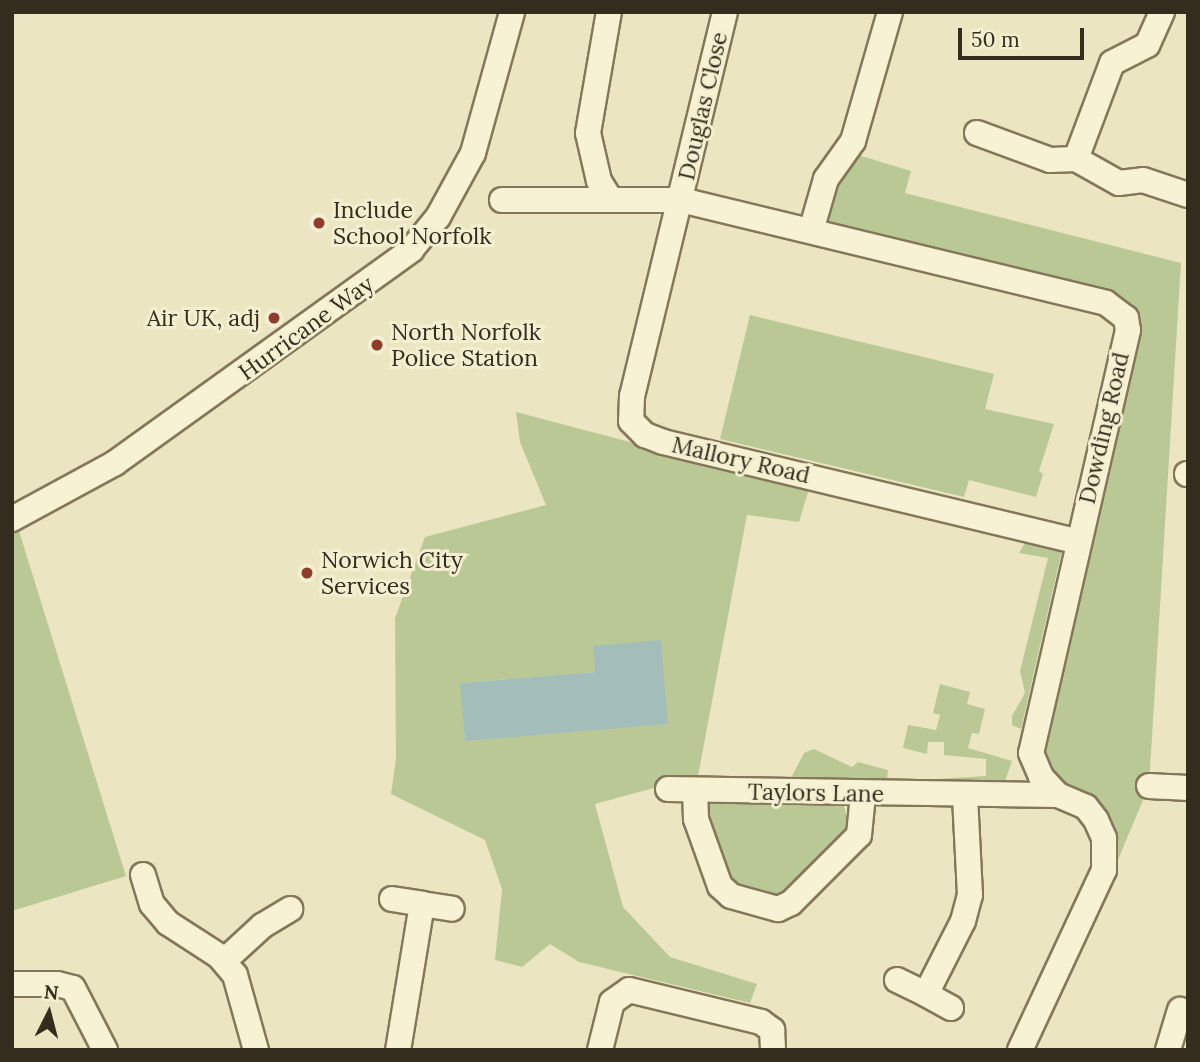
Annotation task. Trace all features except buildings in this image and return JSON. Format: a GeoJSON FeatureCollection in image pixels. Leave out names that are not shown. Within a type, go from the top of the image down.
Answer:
{"type":"FeatureCollection","features":[{"type":"Feature","properties":{"kind":"street","name":"Hurricane Way"},"geometry":{"type":"LineString","coordinates":[[12,519],[115,463],[411,250],[438,217],[473,153],[512,12]]}},
{"type":"Feature","properties":{"kind":"street"},"geometry":{"type":"LineString","coordinates":[[609,12],[588,133],[599,181],[609,197]]}},
{"type":"Feature","properties":{"kind":"street","name":"Douglas Close"},"geometry":{"type":"LineString","coordinates":[[681,200],[725,12]]}},
{"type":"Feature","properties":{"kind":"street"},"geometry":{"type":"LineString","coordinates":[[811,231],[826,179],[853,141],[890,12]]}},
{"type":"Feature","properties":{"kind":"street"},"geometry":{"type":"LineString","coordinates":[[1076,159],[1112,63],[1147,45],[1162,12]]}},
{"type":"Feature","properties":{"kind":"street"},"geometry":{"type":"LineString","coordinates":[[988,143],[1050,160],[1076,159],[1119,183],[1143,180],[1185,187]]}},
{"type":"Feature","properties":{"kind":"street","name":"Dowding Road"},"geometry":{"type":"LineString","coordinates":[[502,200],[575,207],[609,197],[681,200],[1118,308],[1128,330],[1031,753],[1018,795]]}},
{"type":"Feature","properties":{"kind":"street","name":"Mallory Road"},"geometry":{"type":"LineString","coordinates":[[681,200],[632,396],[631,421],[645,435],[1078,542]]}},
{"type":"Feature","properties":{"kind":"street"},"geometry":{"type":"LineString","coordinates":[[1020,1050],[1104,870],[1104,838],[1096,820],[1086,807],[1058,795],[1041,777],[1031,753]]}},
{"type":"Feature","properties":{"kind":"street"},"geometry":{"type":"LineString","coordinates":[[1149,786],[1188,788]]}},
{"type":"Feature","properties":{"kind":"street","name":"Taylors Lane"},"geometry":{"type":"LineString","coordinates":[[668,789],[863,795],[1058,795]]}},
{"type":"Feature","properties":{"kind":"street"},"geometry":{"type":"LineString","coordinates":[[695,790],[696,819],[720,886],[731,896],[778,909],[791,903],[859,835],[863,795]]}},
{"type":"Feature","properties":{"kind":"street"},"geometry":{"type":"LineString","coordinates":[[926,994],[963,921],[970,895],[965,795]]}},
{"type":"Feature","properties":{"kind":"street"},"geometry":{"type":"LineString","coordinates":[[143,875],[152,904],[168,923],[224,961],[243,994],[245,1020],[256,1050]]}},
{"type":"Feature","properties":{"kind":"street"},"geometry":{"type":"LineString","coordinates":[[392,899],[452,909]]}},
{"type":"Feature","properties":{"kind":"street"},"geometry":{"type":"LineString","coordinates":[[398,1050],[422,904]]}},
{"type":"Feature","properties":{"kind":"street"},"geometry":{"type":"LineString","coordinates":[[224,961],[257,920],[290,909]]}},
{"type":"Feature","properties":{"kind":"street"},"geometry":{"type":"LineString","coordinates":[[897,980],[951,1008]]}},
{"type":"Feature","properties":{"kind":"street"},"geometry":{"type":"LineString","coordinates":[[12,984],[57,984],[73,988],[105,1050]]}},
{"type":"Feature","properties":{"kind":"street"},"geometry":{"type":"LineString","coordinates":[[600,1050],[612,1002],[629,990],[761,1022],[772,1030],[773,1050]]}},
{"type":"Feature","properties":{"kind":"street"},"geometry":{"type":"LineString","coordinates":[[1168,1050],[1180,1010]]}},
{"type":"Feature","properties":{"kind":"green space"},"geometry":{"type":"Polygon","coordinates":[[[848,152],[911,171],[905,193],[1181,263],[1149,786],[1109,881],[1104,838],[1031,753],[1126,318],[811,231],[848,152]]]}},
{"type":"Feature","properties":{"kind":"green space"},"geometry":{"type":"Polygon","coordinates":[[[750,315],[994,374],[985,409],[1054,424],[1039,471],[1043,474],[1036,497],[969,480],[964,497],[720,439],[750,315]]]}},
{"type":"Feature","properties":{"kind":"green space"},"geometry":{"type":"Polygon","coordinates":[[[516,412],[809,489],[799,522],[747,515],[698,776],[595,804],[623,907],[670,957],[757,984],[750,1003],[579,962],[550,944],[522,967],[495,960],[502,889],[485,840],[391,794],[396,759],[395,618],[425,537],[546,505],[520,442],[516,412]],[[595,672],[461,683],[465,741],[595,672]]]}},
{"type":"Feature","properties":{"kind":"green space"},"geometry":{"type":"Polygon","coordinates":[[[15,518],[126,876],[12,911],[12,519],[15,518]]]}},
{"type":"Feature","properties":{"kind":"green space"},"geometry":{"type":"Polygon","coordinates":[[[1029,536],[1062,550],[1021,729],[1012,725],[1012,716],[1025,693],[1020,671],[1048,558],[1019,553],[1029,536]]]}},
{"type":"Feature","properties":{"kind":"green space"},"geometry":{"type":"Polygon","coordinates":[[[940,684],[970,692],[967,704],[985,709],[979,734],[972,733],[968,748],[1012,761],[1005,781],[941,783],[937,779],[986,776],[986,759],[944,755],[944,742],[928,742],[927,754],[903,748],[908,725],[936,730],[940,715],[933,713],[940,684]]]}},
{"type":"Feature","properties":{"kind":"green space"},"geometry":{"type":"Polygon","coordinates":[[[814,749],[852,767],[858,762],[888,770],[887,779],[883,786],[790,780],[804,753],[814,749]]]}},
{"type":"Feature","properties":{"kind":"green space"},"geometry":{"type":"Polygon","coordinates":[[[842,800],[852,832],[782,899],[734,890],[700,821],[707,801],[842,800]]]}},
{"type":"Feature","properties":{"kind":"water"},"geometry":{"type":"Polygon","coordinates":[[[661,640],[668,724],[465,741],[460,683],[595,672],[593,646],[661,640]]]}},
{"type":"Feature","properties":{"kind":"place","name":"Include School Norfolk"},"geometry":{"type":"Point","coordinates":[319,223]}},
{"type":"Feature","properties":{"kind":"place","name":"Air UK, adj"},"geometry":{"type":"Point","coordinates":[274,318]}},
{"type":"Feature","properties":{"kind":"place","name":"North Norfolk Police Station"},"geometry":{"type":"Point","coordinates":[377,345]}},
{"type":"Feature","properties":{"kind":"place","name":"Norwich City Services"},"geometry":{"type":"Point","coordinates":[307,573]}}]}
